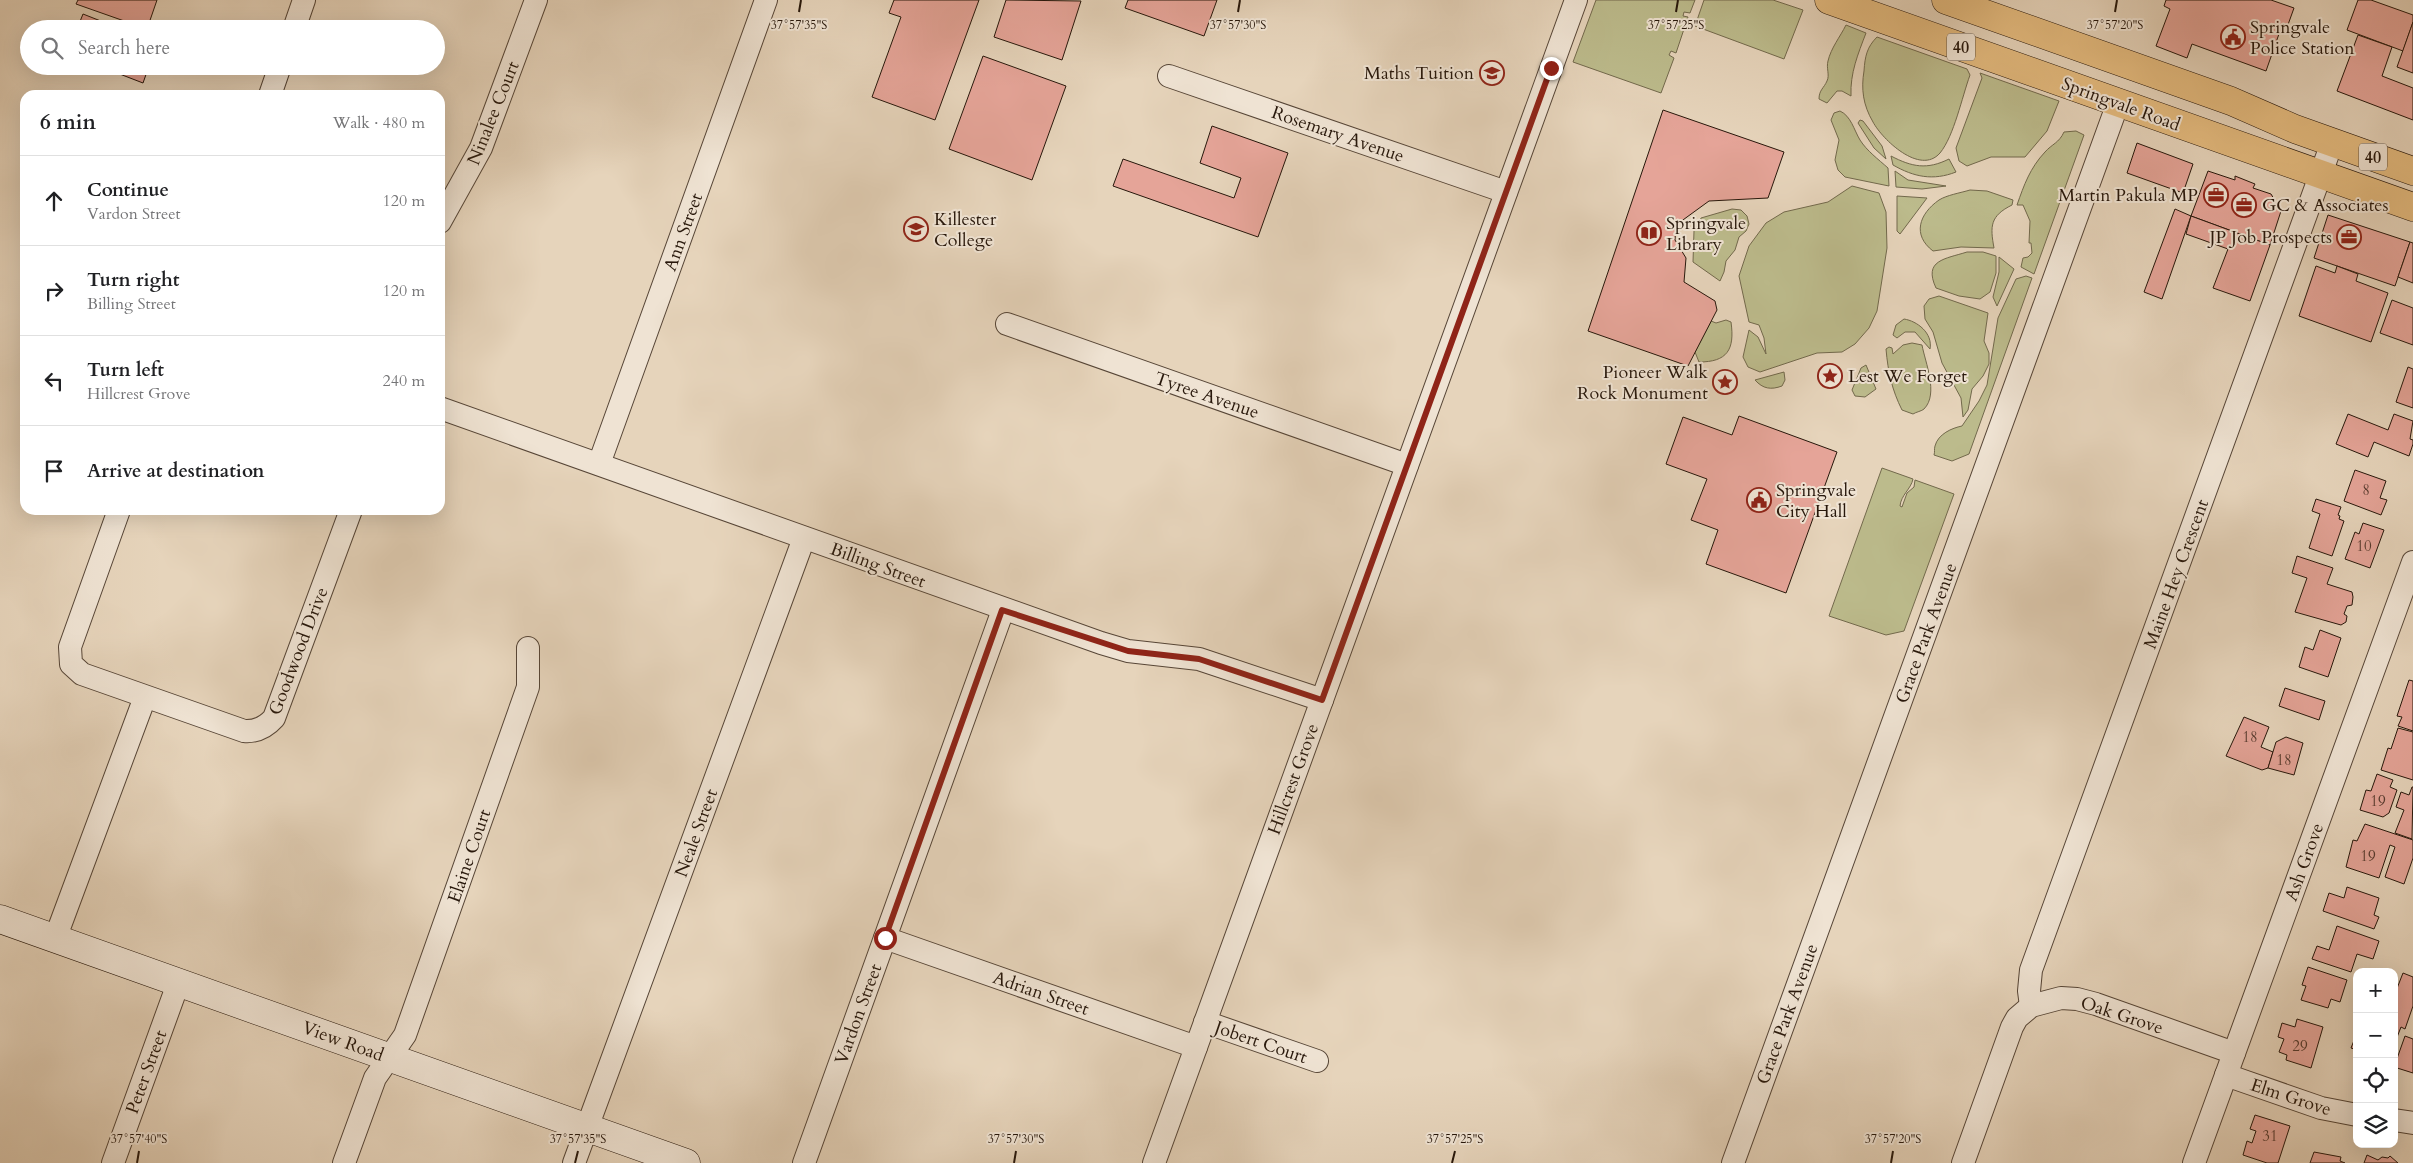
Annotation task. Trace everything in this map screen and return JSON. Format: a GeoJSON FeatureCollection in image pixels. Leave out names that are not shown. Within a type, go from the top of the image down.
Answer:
{"type":"FeatureCollection","features":[{"type":"Feature","properties":{"kind":"highway","name":"Springvale Road"},"geometry":{"type":"LineString","coordinates":[[1829,0],[2413,207]]}},
{"type":"Feature","properties":{"kind":"highway","name":"40"},"geometry":{"type":"LineString","coordinates":[[1946,0],[2231,101],[2332,142],[2413,171]]}},
{"type":"Feature","properties":{"kind":"highway"},"geometry":{"type":"LineString","coordinates":[[2005,63],[2018,26]]}},
{"type":"Feature","properties":{"kind":"street"},"geometry":{"type":"LineString","coordinates":[[297,20],[304,0]]}},
{"type":"Feature","properties":{"kind":"street","name":"Ninalee Court"},"geometry":{"type":"LineString","coordinates":[[445,213],[481,148],[536,0]]}},
{"type":"Feature","properties":{"kind":"street","name":"Ann Street"},"geometry":{"type":"LineString","coordinates":[[599,464],[766,0]]}},
{"type":"Feature","properties":{"kind":"street","name":"Hillcrest Grove"},"geometry":{"type":"LineString","coordinates":[[1154,1163],[1576,0]]}},
{"type":"Feature","properties":{"kind":"street"},"geometry":{"type":"LineString","coordinates":[[272,90],[277,75]]}},
{"type":"Feature","properties":{"kind":"street","name":"Rosemary Avenue"},"geometry":{"type":"LineString","coordinates":[[1169,76],[1506,192]]}},
{"type":"Feature","properties":{"kind":"street","name":"Grace Park Avenue"},"geometry":{"type":"LineString","coordinates":[[1733,1163],[2118,103]]}},
{"type":"Feature","properties":{"kind":"street","name":"Maine Hey Crescent"},"geometry":{"type":"LineString","coordinates":[[2031,1006],[2029,991],[2032,970],[2332,142]]}},
{"type":"Feature","properties":{"kind":"street","name":"Tyree Avenue"},"geometry":{"type":"LineString","coordinates":[[1007,324],[1407,465]]}},
{"type":"Feature","properties":{"kind":"street","name":"Billing Street"},"geometry":{"type":"LineString","coordinates":[[445,410],[1002,610],[1128,651],[1199,659],[1322,700]]}},
{"type":"Feature","properties":{"kind":"street","name":"Goodwood Drive"},"geometry":{"type":"LineString","coordinates":[[116,515],[70,647],[69,658],[74,668],[82,674],[244,731],[257,730],[270,723],[277,712],[349,515]]}},
{"type":"Feature","properties":{"kind":"street","name":"Neale Street"},"geometry":{"type":"LineString","coordinates":[[574,1163],[804,538]]}},
{"type":"Feature","properties":{"kind":"street","name":"Ash Grove"},"geometry":{"type":"LineString","coordinates":[[2194,1163],[2413,562]]}},
{"type":"Feature","properties":{"kind":"street","name":"Vardon Street"},"geometry":{"type":"LineString","coordinates":[[804,1163],[1002,610]]}},
{"type":"Feature","properties":{"kind":"street","name":"Elaine Court"},"geometry":{"type":"LineString","coordinates":[[344,1163],[375,1078],[405,1035],[528,687],[528,648]]}},
{"type":"Feature","properties":{"kind":"street"},"geometry":{"type":"LineString","coordinates":[[56,939],[145,697]]}},
{"type":"Feature","properties":{"kind":"street","name":"View Road"},"geometry":{"type":"LineString","coordinates":[[0,919],[179,981],[686,1163]]}},
{"type":"Feature","properties":{"kind":"street","name":"Adrian Street"},"geometry":{"type":"LineString","coordinates":[[885,938],[1196,1047]]}},
{"type":"Feature","properties":{"kind":"street","name":"Peter Street"},"geometry":{"type":"LineString","coordinates":[[113,1163],[179,981]]}},
{"type":"Feature","properties":{"kind":"street","name":"Oak Grove"},"geometry":{"type":"LineString","coordinates":[[2031,1006],[2061,998],[2087,1001],[2234,1053]]}},
{"type":"Feature","properties":{"kind":"street"},"geometry":{"type":"LineString","coordinates":[[1963,1163],[2012,1027],[2017,1018],[2031,1006]]}},
{"type":"Feature","properties":{"kind":"street","name":"Jobert Court"},"geometry":{"type":"LineString","coordinates":[[1205,1022],[1317,1061]]}},
{"type":"Feature","properties":{"kind":"street","name":"Elm Grove"},"geometry":{"type":"LineString","coordinates":[[2226,1075],[2326,1110],[2353,1114]]}},
{"type":"Feature","properties":{"kind":"street"},"geometry":{"type":"LineString","coordinates":[[2398,1120],[2413,1122]]}},
{"type":"Feature","properties":{"kind":"shaded area"},"geometry":{"type":"Polygon","coordinates":[[[1596,0],[1695,0],[1690,13],[1684,12],[1683,16],[1688,17],[1676,53],[1671,51],[1669,55],[1674,58],[1661,93],[1573,62],[1596,0]]]}},
{"type":"Feature","properties":{"kind":"shaded area"},"geometry":{"type":"Polygon","coordinates":[[[1704,0],[1773,0],[1803,10],[1784,59],[1695,26],[1704,0]]]}},
{"type":"Feature","properties":{"kind":"shaded area"},"geometry":{"type":"Polygon","coordinates":[[[1846,25],[1866,33],[1853,71],[1851,96],[1842,91],[1837,91],[1827,103],[1819,99],[1820,93],[1828,79],[1829,56],[1846,25]]]}},
{"type":"Feature","properties":{"kind":"shaded area"},"geometry":{"type":"Polygon","coordinates":[[[1877,37],[1967,69],[1970,75],[1945,146],[1932,159],[1912,158],[1902,153],[1884,137],[1870,116],[1864,97],[1863,78],[1867,52],[1877,37]]]}},
{"type":"Feature","properties":{"kind":"shaded area"},"geometry":{"type":"Polygon","coordinates":[[[1980,73],[2059,101],[2047,131],[2025,157],[1991,157],[1967,166],[1959,161],[1956,148],[1982,78],[1980,73]]]}},
{"type":"Feature","properties":{"kind":"shaded area"},"geometry":{"type":"Polygon","coordinates":[[[1840,111],[1850,120],[1866,148],[1888,168],[1889,186],[1845,177],[1838,170],[1835,160],[1839,140],[1831,120],[1834,113],[1840,111]]]}},
{"type":"Feature","properties":{"kind":"shaded area"},"geometry":{"type":"Polygon","coordinates":[[[1860,120],[1863,121],[1882,146],[1886,159],[1874,148],[1858,123],[1860,120]]]}},
{"type":"Feature","properties":{"kind":"shaded area"},"geometry":{"type":"Polygon","coordinates":[[[2076,131],[2084,135],[2034,274],[2021,267],[2023,258],[2028,257],[2032,253],[2031,243],[2029,243],[2030,221],[2023,205],[2017,205],[2035,164],[2060,139],[2064,132],[2076,131]]]}},
{"type":"Feature","properties":{"kind":"shaded area"},"geometry":{"type":"Polygon","coordinates":[[[1891,156],[1906,163],[1920,166],[1934,165],[1949,159],[1956,172],[1931,177],[1916,175],[1893,165],[1891,156]]]}},
{"type":"Feature","properties":{"kind":"shaded area"},"geometry":{"type":"Polygon","coordinates":[[[1895,171],[1908,180],[1946,186],[1922,189],[1896,187],[1895,171]]]}},
{"type":"Feature","properties":{"kind":"shaded area"},"geometry":{"type":"Polygon","coordinates":[[[1852,186],[1879,193],[1886,212],[1887,248],[1877,311],[1869,328],[1855,344],[1842,352],[1817,353],[1760,372],[1748,367],[1743,357],[1749,330],[1758,337],[1766,354],[1764,338],[1759,325],[1749,322],[1739,276],[1749,246],[1766,223],[1784,212],[1828,202],[1852,186]]]}},
{"type":"Feature","properties":{"kind":"shaded area"},"geometry":{"type":"Polygon","coordinates":[[[1970,190],[1987,191],[2013,200],[2012,205],[1999,213],[1993,222],[1994,248],[1961,247],[1933,251],[1926,245],[1920,232],[1923,218],[1932,206],[1942,198],[1970,190]]]}},
{"type":"Feature","properties":{"kind":"shaded area"},"geometry":{"type":"Polygon","coordinates":[[[1897,196],[1927,198],[1900,234],[1897,231],[1897,196]]]}},
{"type":"Feature","properties":{"kind":"shaded area"},"geometry":{"type":"Polygon","coordinates":[[[1732,209],[1741,210],[1747,216],[1749,224],[1746,231],[1739,237],[1735,250],[1726,261],[1720,281],[1693,262],[1694,231],[1701,218],[1732,209]]]}},
{"type":"Feature","properties":{"kind":"shaded area"},"geometry":{"type":"Polygon","coordinates":[[[1967,252],[1983,252],[1996,256],[1996,273],[1990,292],[1980,299],[1959,296],[1936,288],[1933,279],[1932,272],[1938,262],[1967,252]]]}},
{"type":"Feature","properties":{"kind":"shaded area"},"geometry":{"type":"Polygon","coordinates":[[[1999,257],[2014,269],[1997,306],[1993,297],[1999,272],[1999,257]]]}},
{"type":"Feature","properties":{"kind":"shaded area"},"geometry":{"type":"Polygon","coordinates":[[[2026,276],[2032,278],[1969,454],[1952,461],[1934,455],[1935,446],[1939,438],[1950,430],[1962,426],[1979,401],[1987,385],[1998,318],[2016,279],[2026,276]]]}},
{"type":"Feature","properties":{"kind":"shaded area"},"geometry":{"type":"Polygon","coordinates":[[[1939,296],[1988,313],[1984,341],[1989,353],[1989,364],[1983,376],[1972,389],[1968,410],[1963,417],[1961,398],[1942,363],[1933,332],[1925,319],[1924,306],[1929,299],[1939,296]]]}},
{"type":"Feature","properties":{"kind":"shaded area"},"geometry":{"type":"Polygon","coordinates":[[[1904,319],[1919,325],[1927,333],[1930,349],[1915,332],[1905,332],[1897,338],[1893,335],[1896,325],[1904,319]]]}},
{"type":"Feature","properties":{"kind":"shaded area"},"geometry":{"type":"Polygon","coordinates":[[[1726,320],[1731,322],[1732,332],[1732,340],[1727,352],[1716,360],[1699,362],[1695,352],[1711,321],[1716,323],[1726,320]]]}},
{"type":"Feature","properties":{"kind":"shaded area"},"geometry":{"type":"Polygon","coordinates":[[[1912,343],[1922,345],[1931,387],[1928,403],[1923,410],[1913,414],[1902,410],[1899,403],[1891,381],[1886,349],[1892,348],[1893,354],[1903,345],[1912,343]]]}},
{"type":"Feature","properties":{"kind":"shaded area"},"geometry":{"type":"Polygon","coordinates":[[[1866,365],[1876,389],[1865,397],[1855,396],[1852,390],[1861,368],[1866,365]]]}},
{"type":"Feature","properties":{"kind":"shaded area"},"geometry":{"type":"Polygon","coordinates":[[[1784,372],[1785,380],[1782,386],[1764,387],[1755,380],[1784,372]]]}},
{"type":"Feature","properties":{"kind":"shaded area"},"geometry":{"type":"Polygon","coordinates":[[[1882,468],[1913,479],[1901,502],[1900,506],[1902,507],[1907,493],[1914,487],[1915,480],[1954,494],[1904,631],[1886,635],[1829,616],[1882,468]]]}},
{"type":"Feature","properties":{"kind":"building"},"geometry":{"type":"Polygon","coordinates":[[[78,0],[157,0],[150,20],[121,20],[76,4],[78,0]]]}},
{"type":"Feature","properties":{"kind":"building"},"geometry":{"type":"Polygon","coordinates":[[[894,0],[979,0],[935,120],[872,97],[901,17],[889,13],[894,0]]]}},
{"type":"Feature","properties":{"kind":"building"},"geometry":{"type":"Polygon","coordinates":[[[1006,0],[1081,1],[1062,60],[994,37],[1006,0]]]}},
{"type":"Feature","properties":{"kind":"building"},"geometry":{"type":"Polygon","coordinates":[[[1128,0],[1217,0],[1204,36],[1125,8],[1128,0]]]}},
{"type":"Feature","properties":{"kind":"building"},"geometry":{"type":"Polygon","coordinates":[[[2166,0],[2271,0],[2294,8],[2285,33],[2280,31],[2266,71],[2192,44],[2187,58],[2156,46],[2170,9],[2164,6],[2166,0]]]}},
{"type":"Feature","properties":{"kind":"building"},"geometry":{"type":"Polygon","coordinates":[[[2358,0],[2371,0],[2413,15],[2413,22],[2403,51],[2347,30],[2358,0]]]}},
{"type":"Feature","properties":{"kind":"building"},"geometry":{"type":"Polygon","coordinates":[[[83,14],[98,20],[81,20],[83,14]]]}},
{"type":"Feature","properties":{"kind":"building"},"geometry":{"type":"Polygon","coordinates":[[[2413,22],[2413,73],[2397,67],[2413,22]]]}},
{"type":"Feature","properties":{"kind":"building"},"geometry":{"type":"Polygon","coordinates":[[[2358,35],[2392,47],[2382,76],[2413,88],[2413,120],[2337,91],[2358,35]]]}},
{"type":"Feature","properties":{"kind":"building"},"geometry":{"type":"Polygon","coordinates":[[[983,56],[1066,86],[1032,180],[949,149],[983,56]]]}},
{"type":"Feature","properties":{"kind":"building"},"geometry":{"type":"Polygon","coordinates":[[[122,75],[146,75],[143,83],[122,75]]]}},
{"type":"Feature","properties":{"kind":"building","name":"Springvale Library"},"geometry":{"type":"Polygon","coordinates":[[[1663,110],[1784,152],[1768,198],[1709,201],[1676,225],[1675,240],[1686,258],[1684,282],[1715,301],[1717,310],[1688,366],[1588,331],[1663,110]]]}},
{"type":"Feature","properties":{"kind":"building"},"geometry":{"type":"Polygon","coordinates":[[[1212,126],[1288,153],[1258,237],[1113,186],[1123,159],[1234,198],[1241,178],[1200,163],[1212,126]]]}},
{"type":"Feature","properties":{"kind":"building"},"geometry":{"type":"Polygon","coordinates":[[[2137,143],[2193,164],[2183,193],[2127,173],[2137,143]]]}},
{"type":"Feature","properties":{"kind":"building"},"geometry":{"type":"Polygon","coordinates":[[[2208,171],[2235,180],[2235,176],[2255,184],[2253,188],[2271,194],[2281,211],[2270,245],[2191,216],[2208,171]]]}},
{"type":"Feature","properties":{"kind":"building"},"geometry":{"type":"Polygon","coordinates":[[[2175,209],[2191,216],[2162,299],[2144,292],[2175,209]]]}},
{"type":"Feature","properties":{"kind":"building"},"geometry":{"type":"Polygon","coordinates":[[[2328,215],[2410,242],[2395,286],[2314,258],[2328,215]]]}},
{"type":"Feature","properties":{"kind":"building"},"geometry":{"type":"Polygon","coordinates":[[[2191,216],[2270,245],[2250,301],[2213,288],[2228,249],[2186,234],[2191,216]]]}},
{"type":"Feature","properties":{"kind":"building"},"geometry":{"type":"Polygon","coordinates":[[[2410,242],[2413,243],[2413,283],[2398,277],[2410,242]]]}},
{"type":"Feature","properties":{"kind":"building"},"geometry":{"type":"Polygon","coordinates":[[[2316,266],[2335,273],[2337,266],[2358,274],[2356,281],[2388,293],[2371,342],[2299,316],[2316,266]]]}},
{"type":"Feature","properties":{"kind":"building"},"geometry":{"type":"Polygon","coordinates":[[[2392,300],[2413,308],[2413,345],[2380,333],[2392,300]]]}},
{"type":"Feature","properties":{"kind":"building"},"geometry":{"type":"Polygon","coordinates":[[[2408,367],[2413,369],[2413,408],[2396,402],[2408,367]]]}},
{"type":"Feature","properties":{"kind":"building"},"geometry":{"type":"Polygon","coordinates":[[[2348,414],[2388,430],[2394,414],[2413,421],[2410,439],[2413,440],[2413,444],[2409,456],[2374,442],[2368,457],[2336,444],[2348,414]]]}},
{"type":"Feature","properties":{"kind":"building","name":"Springvale City Hall"},"geometry":{"type":"Polygon","coordinates":[[[1739,416],[1837,452],[1786,593],[1706,564],[1718,530],[1691,520],[1707,479],[1666,464],[1683,417],[1732,435],[1739,416]]]}},
{"type":"Feature","properties":{"kind":"building"},"geometry":{"type":"Polygon","coordinates":[[[2355,470],[2386,481],[2380,498],[2387,500],[2381,515],[2344,501],[2355,470]]]}},
{"type":"Feature","properties":{"kind":"building"},"geometry":{"type":"Polygon","coordinates":[[[2316,499],[2341,507],[2338,515],[2340,516],[2339,519],[2344,521],[2332,556],[2309,548],[2320,514],[2312,511],[2316,499]]]}},
{"type":"Feature","properties":{"kind":"building"},"geometry":{"type":"Polygon","coordinates":[[[2363,523],[2384,530],[2370,568],[2345,559],[2355,532],[2359,534],[2363,523]]]}},
{"type":"Feature","properties":{"kind":"building"},"geometry":{"type":"Polygon","coordinates":[[[2297,556],[2333,568],[2327,584],[2352,592],[2352,605],[2347,606],[2344,614],[2347,616],[2346,622],[2341,625],[2295,612],[2307,578],[2292,573],[2297,556]]]}},
{"type":"Feature","properties":{"kind":"building"},"geometry":{"type":"Polygon","coordinates":[[[2320,630],[2341,638],[2328,677],[2299,667],[2305,647],[2313,650],[2320,630]]]}},
{"type":"Feature","properties":{"kind":"building"},"geometry":{"type":"Polygon","coordinates":[[[2409,680],[2413,681],[2413,731],[2398,726],[2402,717],[2397,716],[2409,680]]]}},
{"type":"Feature","properties":{"kind":"building"},"geometry":{"type":"Polygon","coordinates":[[[2285,688],[2325,701],[2319,720],[2279,706],[2285,688]]]}},
{"type":"Feature","properties":{"kind":"building"},"geometry":{"type":"Polygon","coordinates":[[[2244,717],[2269,727],[2261,747],[2273,752],[2268,768],[2262,770],[2226,756],[2244,717]]]}},
{"type":"Feature","properties":{"kind":"building"},"geometry":{"type":"Polygon","coordinates":[[[2398,728],[2413,732],[2413,780],[2381,770],[2388,748],[2391,749],[2398,728]]]}},
{"type":"Feature","properties":{"kind":"building"},"geometry":{"type":"Polygon","coordinates":[[[2286,737],[2303,743],[2294,775],[2268,768],[2276,742],[2286,737]]]}},
{"type":"Feature","properties":{"kind":"building"},"geometry":{"type":"Polygon","coordinates":[[[2377,774],[2393,780],[2390,787],[2397,790],[2389,813],[2383,817],[2360,810],[2366,790],[2371,791],[2377,774]]]}},
{"type":"Feature","properties":{"kind":"building"},"geometry":{"type":"Polygon","coordinates":[[[2412,787],[2412,839],[2395,833],[2404,810],[2396,807],[2401,792],[2409,795],[2412,787]]]}},
{"type":"Feature","properties":{"kind":"building"},"geometry":{"type":"Polygon","coordinates":[[[2365,824],[2413,840],[2413,858],[2404,884],[2385,877],[2395,847],[2390,845],[2379,878],[2346,867],[2353,840],[2357,841],[2365,824]]]}},
{"type":"Feature","properties":{"kind":"building"},"geometry":{"type":"Polygon","coordinates":[[[2347,887],[2379,898],[2374,915],[2379,917],[2374,929],[2323,911],[2329,893],[2344,898],[2347,887]]]}},
{"type":"Feature","properties":{"kind":"building"},"geometry":{"type":"Polygon","coordinates":[[[2337,926],[2379,941],[2373,959],[2357,954],[2351,972],[2312,959],[2317,946],[2329,950],[2337,926]]]}},
{"type":"Feature","properties":{"kind":"building"},"geometry":{"type":"Polygon","coordinates":[[[2308,967],[2347,980],[2340,1002],[2331,999],[2328,1008],[2301,1000],[2306,986],[2302,985],[2308,967]]]}},
{"type":"Feature","properties":{"kind":"building"},"geometry":{"type":"Polygon","coordinates":[[[2403,973],[2413,977],[2413,1006],[2405,1029],[2401,1027],[2398,1035],[2398,1013],[2398,986],[2403,973]]]}},
{"type":"Feature","properties":{"kind":"building"},"geometry":{"type":"Polygon","coordinates":[[[2297,1019],[2323,1027],[2311,1068],[2286,1060],[2287,1055],[2279,1052],[2284,1039],[2278,1037],[2282,1023],[2295,1027],[2297,1019]]]}},
{"type":"Feature","properties":{"kind":"building"},"geometry":{"type":"Polygon","coordinates":[[[2405,1036],[2413,1039],[2413,1073],[2398,1068],[2398,1056],[2405,1036]]]}},
{"type":"Feature","properties":{"kind":"building"},"geometry":{"type":"Polygon","coordinates":[[[2255,1115],[2290,1126],[2278,1163],[2267,1163],[2243,1155],[2247,1141],[2252,1143],[2256,1131],[2250,1129],[2255,1115]]]}},
{"type":"Feature","properties":{"kind":"building"},"geometry":{"type":"Polygon","coordinates":[[[2314,1152],[2341,1157],[2340,1161],[2345,1163],[2310,1163],[2314,1152]]]}},
{"type":"Feature","properties":{"kind":"building"},"geometry":{"type":"Polygon","coordinates":[[[2367,1155],[2378,1160],[2382,1157],[2388,1158],[2390,1156],[2398,1163],[2364,1163],[2367,1155]]]}},
{"type":"Feature","properties":{"kind":"place","name":"Springvale Police Station"},"geometry":{"type":"Point","coordinates":[2233,37]}},
{"type":"Feature","properties":{"kind":"place","name":"Maths Tuition"},"geometry":{"type":"Point","coordinates":[1492,73]}},
{"type":"Feature","properties":{"kind":"place","name":"Martin Pakula MP"},"geometry":{"type":"Point","coordinates":[2216,195]}},
{"type":"Feature","properties":{"kind":"place","name":"GC & Associates"},"geometry":{"type":"Point","coordinates":[2244,205]}},
{"type":"Feature","properties":{"kind":"place","name":"Killester College"},"geometry":{"type":"Point","coordinates":[916,229]}},
{"type":"Feature","properties":{"kind":"place","name":"Springvale Library"},"geometry":{"type":"Point","coordinates":[1649,233]}},
{"type":"Feature","properties":{"kind":"place","name":"JP Job Prospects"},"geometry":{"type":"Point","coordinates":[2349,237]}},
{"type":"Feature","properties":{"kind":"place","name":"Lest We Forget"},"geometry":{"type":"Point","coordinates":[1830,376]}},
{"type":"Feature","properties":{"kind":"place","name":"Pioneer Walk Rock Monument"},"geometry":{"type":"Point","coordinates":[1725,382]}},
{"type":"Feature","properties":{"kind":"place","name":"Springvale City Hall"},"geometry":{"type":"Point","coordinates":[1759,500]}},
{"type":"Feature","properties":{"kind":"route"},"geometry":{"type":"LineString","coordinates":[[885,938],[1002,610],[1128,651],[1199,659],[1322,700],[1551,68]]}}]}
